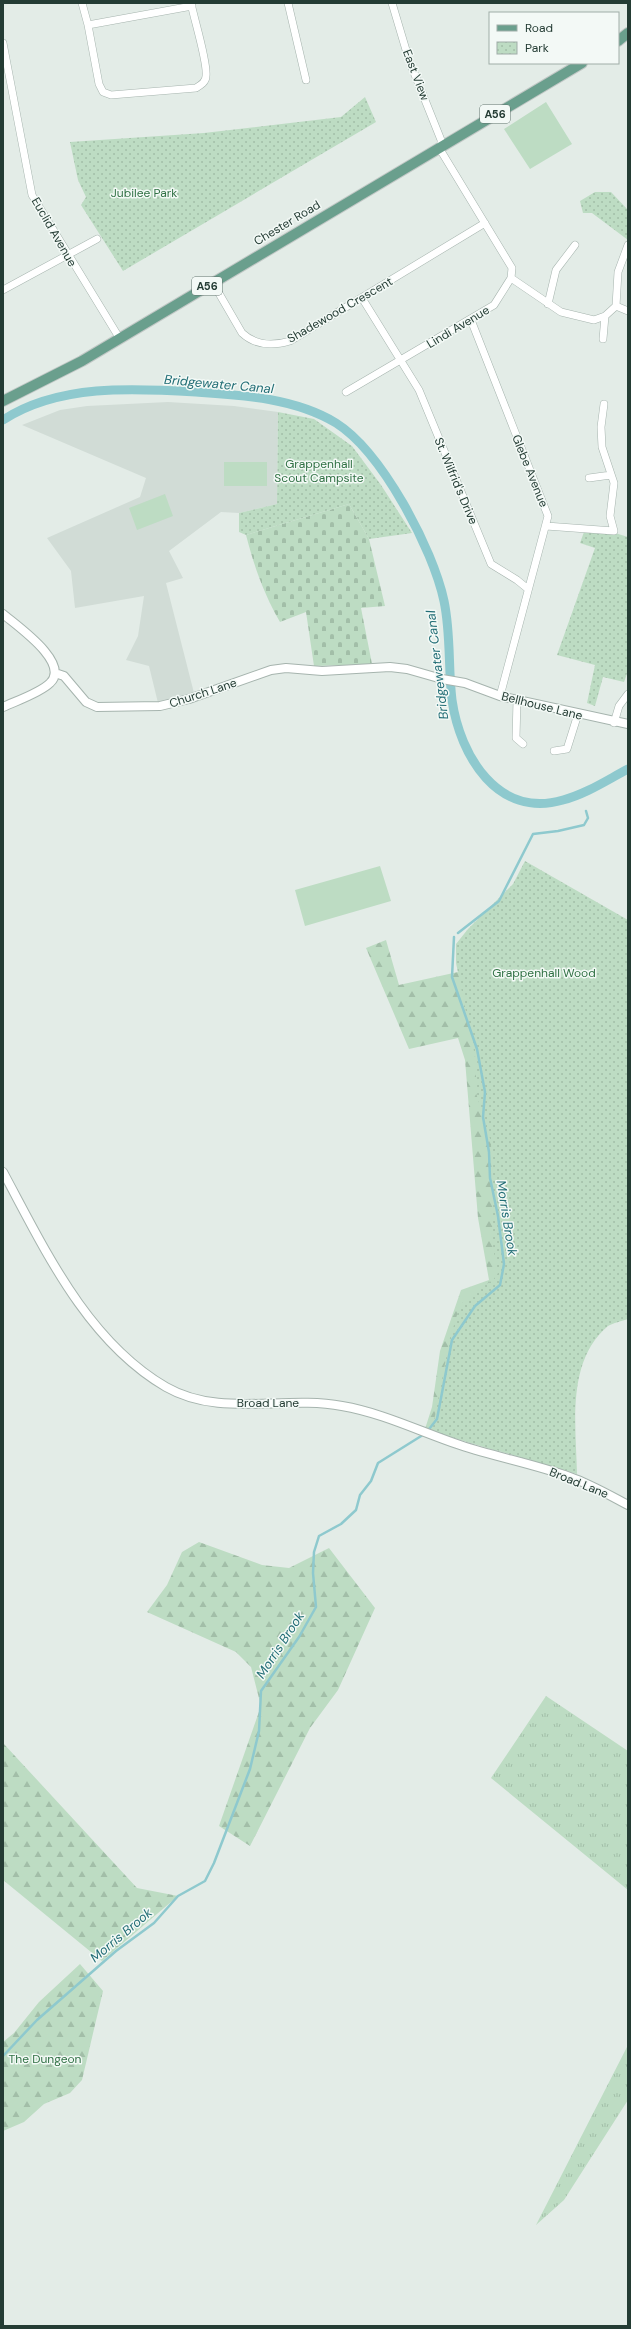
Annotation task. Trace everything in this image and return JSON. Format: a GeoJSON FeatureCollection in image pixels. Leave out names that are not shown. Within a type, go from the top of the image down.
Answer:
{"type":"FeatureCollection","features":[{"type":"Feature","properties":{"kind":"main road"},"geometry":{"type":"LineString","coordinates":[[619,41],[628,33]]}},
{"type":"Feature","properties":{"kind":"main road","name":"Chester Road"},"geometry":{"type":"LineString","coordinates":[[3,401],[54,376],[120,339],[213,282],[580,64]]}},
{"type":"Feature","properties":{"kind":"street"},"geometry":{"type":"LineString","coordinates":[[82,3],[88,25],[99,84],[103,92],[111,95],[196,88],[202,84],[206,77],[192,5],[88,25]]}},
{"type":"Feature","properties":{"kind":"street"},"geometry":{"type":"LineString","coordinates":[[288,3],[306,80]]}},
{"type":"Feature","properties":{"kind":"street","name":"East View"},"geometry":{"type":"LineString","coordinates":[[392,3],[409,60],[441,140],[441,146]]}},
{"type":"Feature","properties":{"kind":"street","name":"Euclid Avenue"},"geometry":{"type":"LineString","coordinates":[[3,43],[32,195],[120,339]]}},
{"type":"Feature","properties":{"kind":"street"},"geometry":{"type":"LineString","coordinates":[[441,146],[441,151],[512,268],[510,278],[561,312],[594,320],[605,316],[616,306],[618,272],[628,245]]}},
{"type":"Feature","properties":{"kind":"street","name":"Shadewood Crescent"},"geometry":{"type":"LineString","coordinates":[[213,282],[242,333],[254,341],[273,345],[290,341],[486,223]]}},
{"type":"Feature","properties":{"kind":"street"},"geometry":{"type":"LineString","coordinates":[[3,290],[97,239]]}},
{"type":"Feature","properties":{"kind":"street"},"geometry":{"type":"LineString","coordinates":[[548,304],[556,270],[575,245]]}},
{"type":"Feature","properties":{"kind":"street","name":"Lindi Avenue"},"geometry":{"type":"LineString","coordinates":[[346,392],[494,306],[510,278]]}},
{"type":"Feature","properties":{"kind":"street","name":"St. Wilfrid's Drive"},"geometry":{"type":"LineString","coordinates":[[362,298],[419,390],[491,564],[517,580],[528,589]]}},
{"type":"Feature","properties":{"kind":"street"},"geometry":{"type":"LineString","coordinates":[[616,306],[628,311]]}},
{"type":"Feature","properties":{"kind":"street"},"geometry":{"type":"LineString","coordinates":[[603,339],[605,316]]}},
{"type":"Feature","properties":{"kind":"street","name":"Glebe Avenue"},"geometry":{"type":"LineString","coordinates":[[471,320],[548,516],[500,696]]}},
{"type":"Feature","properties":{"kind":"street"},"geometry":{"type":"LineString","coordinates":[[546,526],[614,530],[610,516],[614,483],[602,447],[601,427],[604,404]]}},
{"type":"Feature","properties":{"kind":"street"},"geometry":{"type":"LineString","coordinates":[[589,478],[611,475]]}},
{"type":"Feature","properties":{"kind":"street"},"geometry":{"type":"LineString","coordinates":[[3,614],[44,650],[53,662],[55,673],[52,680],[46,686],[3,707]]}},
{"type":"Feature","properties":{"kind":"street","name":"Church Lane"},"geometry":{"type":"LineString","coordinates":[[55,673],[64,676],[86,702],[97,707],[160,706],[189,699],[272,670],[286,668],[322,671],[396,668],[407,669],[442,679],[457,681]]}},
{"type":"Feature","properties":{"kind":"street","name":"Bellhouse Lane"},"geometry":{"type":"LineString","coordinates":[[457,681],[500,696],[614,723],[628,724]]}},
{"type":"Feature","properties":{"kind":"street"},"geometry":{"type":"LineString","coordinates":[[614,723],[619,706],[628,694]]}},
{"type":"Feature","properties":{"kind":"street"},"geometry":{"type":"LineString","coordinates":[[517,700],[516,738],[523,744]]}},
{"type":"Feature","properties":{"kind":"street"},"geometry":{"type":"LineString","coordinates":[[554,752],[567,749],[578,714]]}},
{"type":"Feature","properties":{"kind":"street","name":"Broad Lane"},"geometry":{"type":"LineString","coordinates":[[3,1172],[58,1272],[88,1316],[133,1362],[178,1394],[208,1401],[341,1405],[370,1413],[435,1437],[572,1478],[628,1505]]}},
{"type":"Feature","properties":{"kind":"shaded area"},"geometry":{"type":"Polygon","coordinates":[[[168,402],[234,406],[278,412],[277,504],[239,513],[221,512],[169,551],[183,578],[166,583],[194,693],[158,703],[149,666],[126,660],[138,636],[144,596],[75,608],[71,571],[47,538],[140,497],[146,478],[22,425],[60,410],[87,406],[168,402]]]}},
{"type":"Feature","properties":{"kind":"green space","name":"Jubilee Park"},"geometry":{"type":"Polygon","coordinates":[[[365,97],[376,122],[123,271],[81,205],[86,197],[78,180],[70,142],[204,133],[341,117],[365,97]]]}},
{"type":"Feature","properties":{"kind":"green space"},"geometry":{"type":"Polygon","coordinates":[[[546,102],[572,144],[530,169],[504,129],[546,102]]]}},
{"type":"Feature","properties":{"kind":"green space"},"geometry":{"type":"Polygon","coordinates":[[[595,192],[611,192],[628,210],[628,240],[592,213],[583,213],[580,201],[595,192]]]}},
{"type":"Feature","properties":{"kind":"green space","name":"Grappenhall Scout Campsite"},"geometry":{"type":"Polygon","coordinates":[[[278,412],[314,419],[352,446],[381,485],[412,533],[369,539],[349,504],[246,535],[239,532],[239,513],[277,504],[278,412]]]}},
{"type":"Feature","properties":{"kind":"green space"},"geometry":{"type":"Polygon","coordinates":[[[224,462],[267,462],[267,486],[224,486],[224,462]]]}},
{"type":"Feature","properties":{"kind":"green space"},"geometry":{"type":"Polygon","coordinates":[[[165,494],[173,516],[137,530],[129,508],[165,494]]]}},
{"type":"Feature","properties":{"kind":"green space"},"geometry":{"type":"Polygon","coordinates":[[[349,504],[369,539],[385,606],[361,608],[372,664],[314,666],[306,612],[280,622],[260,580],[246,535],[349,504]]]}},
{"type":"Feature","properties":{"kind":"green space"},"geometry":{"type":"Polygon","coordinates":[[[584,532],[615,533],[628,537],[628,671],[624,682],[603,677],[595,706],[587,703],[595,665],[557,655],[595,548],[580,543],[584,532]]]}},
{"type":"Feature","properties":{"kind":"green space","name":"Grappenhall Wood"},"geometry":{"type":"Polygon","coordinates":[[[525,861],[628,920],[628,1319],[608,1326],[595,1340],[585,1357],[579,1376],[576,1395],[575,1415],[577,1474],[432,1431],[450,1338],[460,1305],[476,1291],[493,1280],[498,1273],[493,1248],[491,1142],[476,1093],[476,1061],[456,963],[456,944],[468,929],[513,884],[525,861]]]}},
{"type":"Feature","properties":{"kind":"green space"},"geometry":{"type":"Polygon","coordinates":[[[380,866],[391,901],[305,926],[295,890],[380,866]]]}},
{"type":"Feature","properties":{"kind":"green space"},"geometry":{"type":"Polygon","coordinates":[[[386,940],[399,985],[458,972],[506,1044],[497,1451],[425,1429],[432,1407],[440,1351],[461,1290],[489,1280],[478,1218],[465,1060],[458,1038],[409,1049],[366,948],[386,940]]]}},
{"type":"Feature","properties":{"kind":"green space"},"geometry":{"type":"Polygon","coordinates":[[[199,1542],[262,1565],[289,1568],[329,1548],[375,1608],[338,1690],[310,1728],[250,1846],[219,1826],[261,1706],[251,1667],[236,1652],[147,1612],[167,1585],[182,1552],[199,1542]]]}},
{"type":"Feature","properties":{"kind":"green space"},"geometry":{"type":"Polygon","coordinates":[[[546,1696],[628,1751],[628,1890],[491,1778],[546,1696]]]}},
{"type":"Feature","properties":{"kind":"green space"},"geometry":{"type":"Polygon","coordinates":[[[3,1743],[137,1888],[178,1896],[102,1961],[3,1880],[3,1743]]]}},
{"type":"Feature","properties":{"kind":"green space","name":"The Dungeon"},"geometry":{"type":"Polygon","coordinates":[[[80,1964],[103,1991],[82,2080],[70,2093],[44,2104],[24,2122],[3,2131],[3,2042],[14,2033],[39,2002],[80,1964]]]}},
{"type":"Feature","properties":{"kind":"green space"},"geometry":{"type":"Polygon","coordinates":[[[628,2045],[628,2100],[564,2200],[536,2225],[628,2045]]]}},
{"type":"Feature","properties":{"kind":"waterway","name":"Bridgewater Canal"},"geometry":{"type":"LineString","coordinates":[[3,420],[24,408],[72,394],[96,391],[147,390],[232,395],[268,399],[303,408],[336,423],[353,437],[371,456],[387,478],[403,503],[429,555],[438,580],[446,613],[449,638],[452,700],[456,721],[473,761],[486,778],[501,791],[519,800],[540,803],[563,800],[580,794],[628,769]]}},
{"type":"Feature","properties":{"kind":"waterway","name":"Morris Brook"},"geometry":{"type":"LineString","coordinates":[[458,933],[499,901],[533,834],[558,831],[584,825],[588,818],[586,811]]}},
{"type":"Feature","properties":{"kind":"waterway","name":"Morris Brook"},"geometry":{"type":"LineString","coordinates":[[3,2056],[37,2020],[116,1951],[154,1923],[178,1896],[205,1881],[214,1863],[250,1769],[259,1731],[261,1691],[299,1637],[316,1607],[313,1573],[314,1552],[319,1536],[341,1524],[356,1510],[360,1495],[371,1481],[378,1463],[426,1433],[437,1419],[452,1340],[475,1306],[500,1285],[504,1264],[498,1216],[490,1178],[489,1152],[483,1117],[485,1092],[477,1049],[452,977],[454,937]]}}]}
